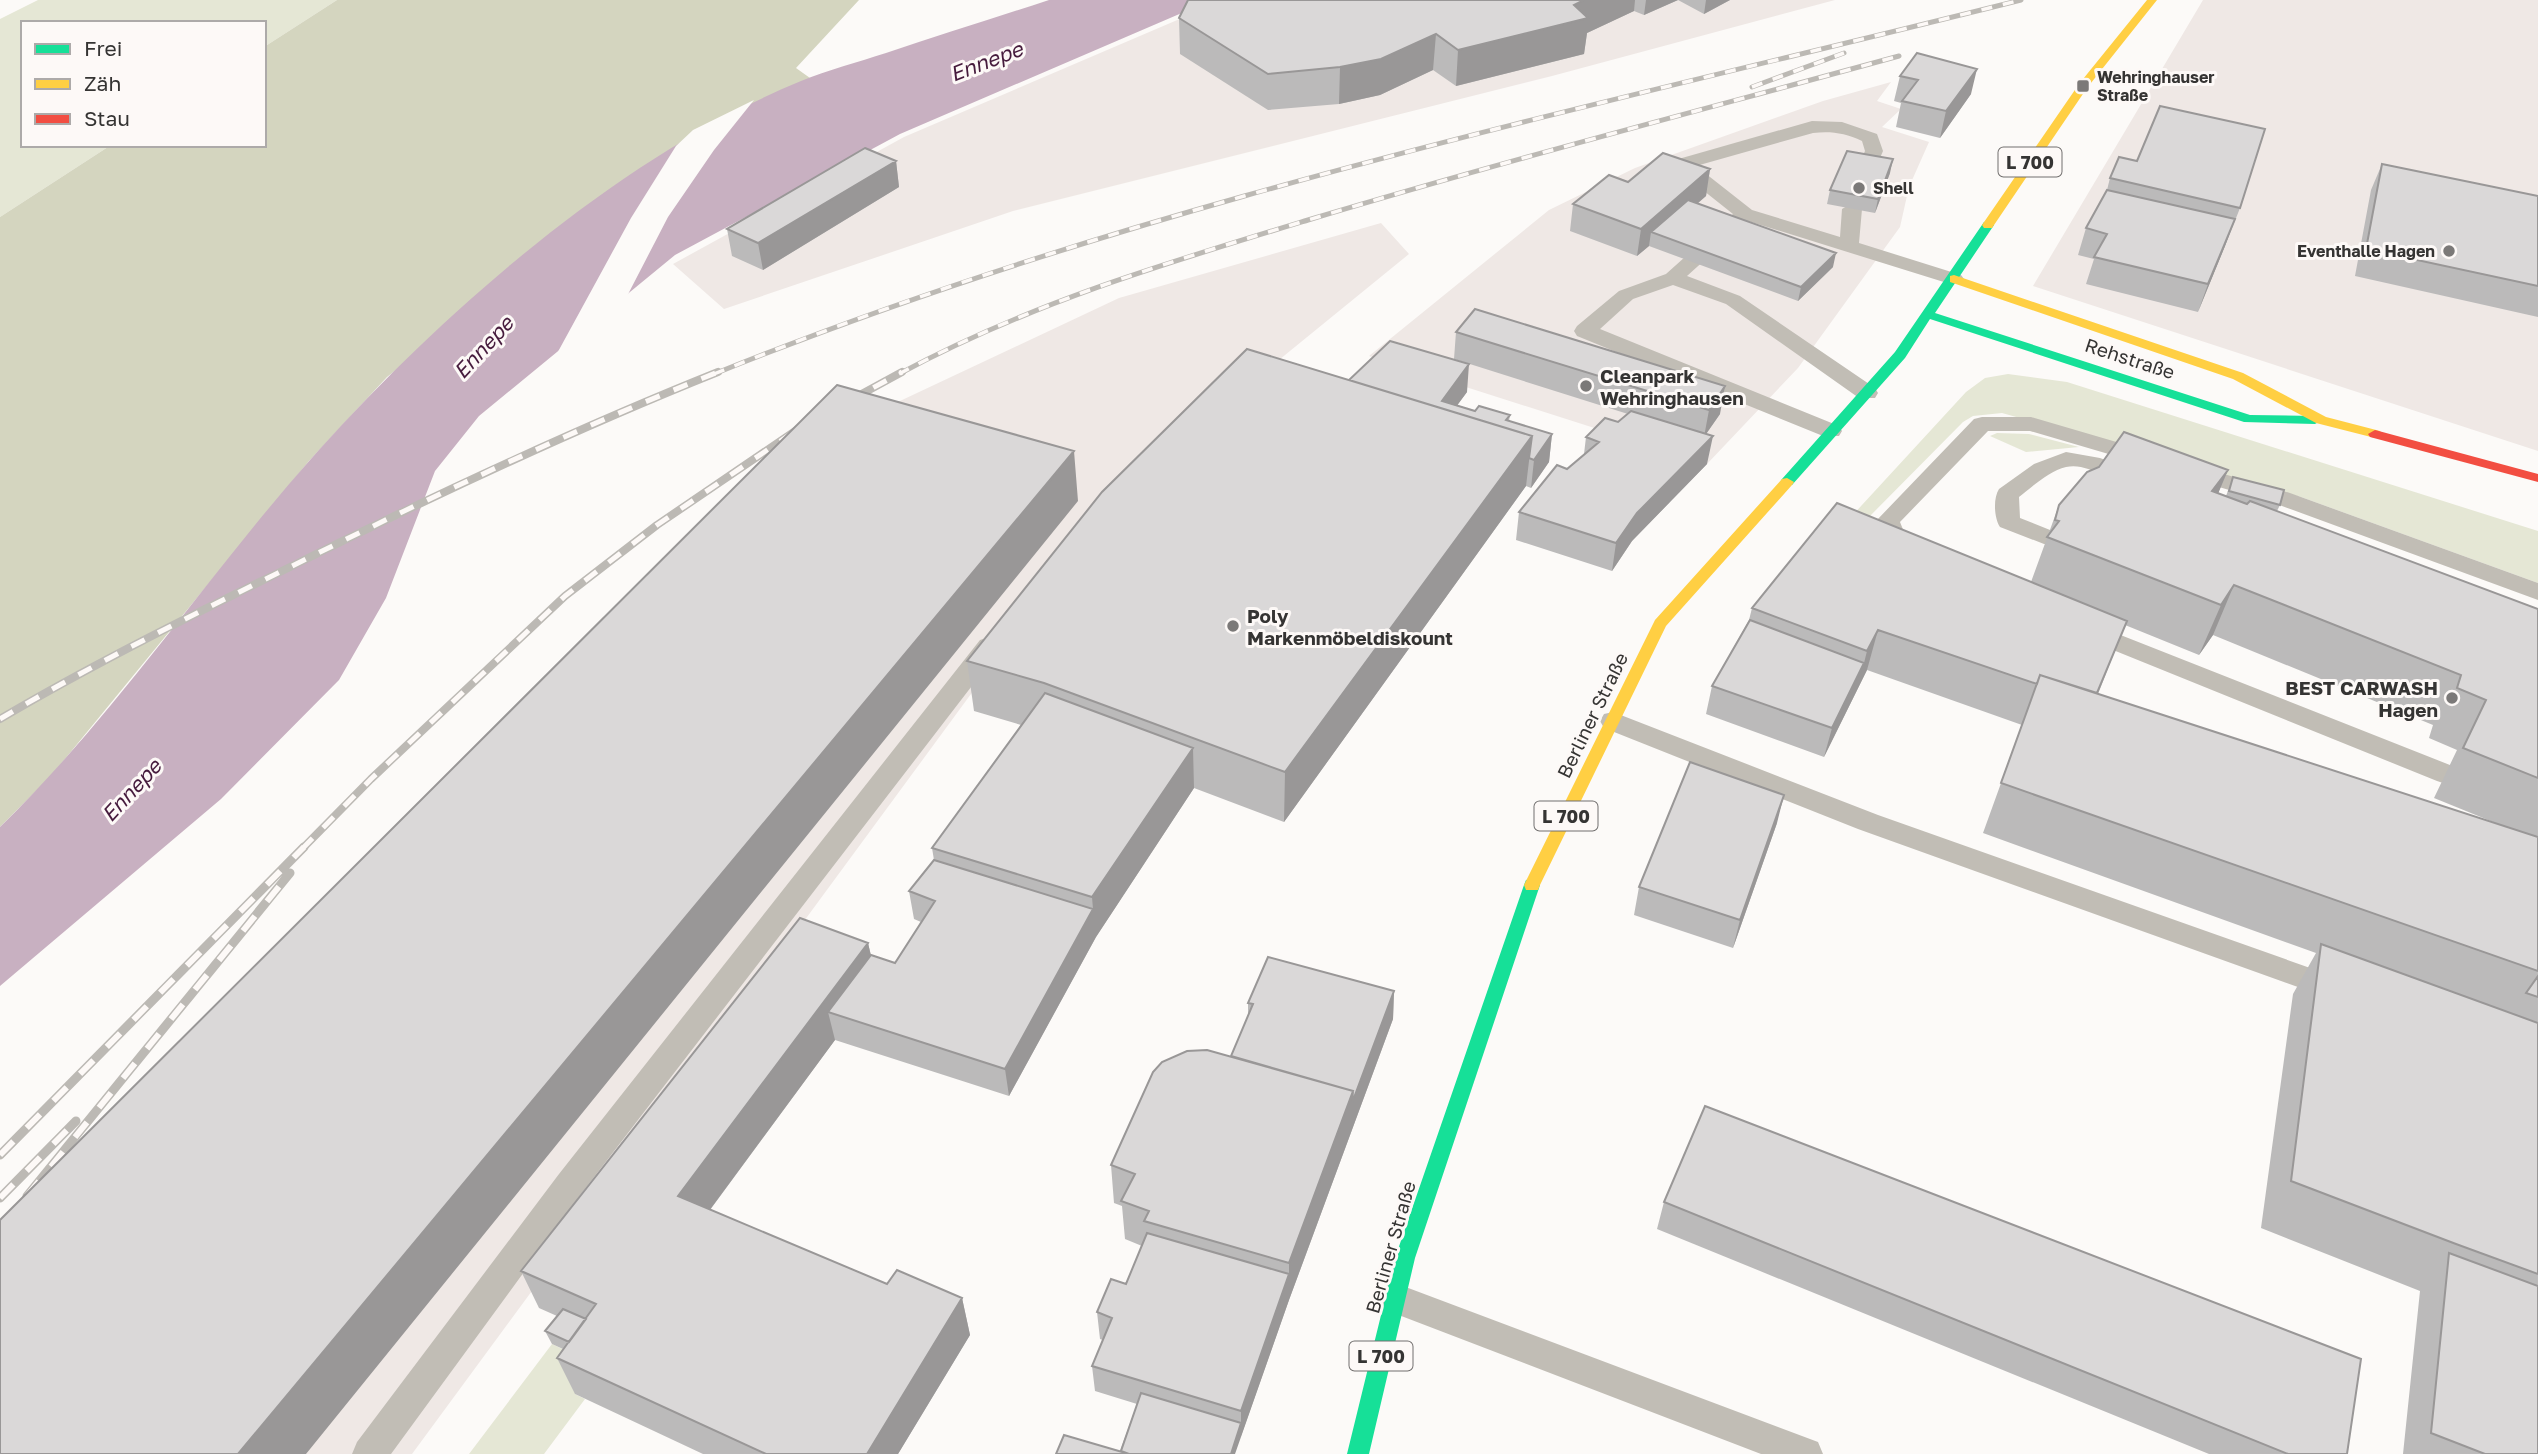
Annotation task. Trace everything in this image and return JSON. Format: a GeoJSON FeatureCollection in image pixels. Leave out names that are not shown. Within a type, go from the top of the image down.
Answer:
{"type":"FeatureCollection","features":[{"type":"Feature","properties":{"kind":"main road","name":"L 700"},"geometry":{"type":"LineString","coordinates":[[1954,279],[2076,96],[2152,0]]}},
{"type":"Feature","properties":{"kind":"main road","name":"Berliner Straße"},"geometry":{"type":"LineString","coordinates":[[1358,1454],[1405,1258],[1530,890],[1660,624],[1867,393],[1930,315],[1954,279]]}},
{"type":"Feature","properties":{"kind":"main road","name":"Rehstraße"},"geometry":{"type":"LineString","coordinates":[[1954,279],[2104,328],[2238,376],[2320,420],[2538,478]]}},
{"type":"Feature","properties":{"kind":"main road","name":"Rehstraße"},"geometry":{"type":"LineString","coordinates":[[1930,315],[2249,419],[2320,420]]}},
{"type":"Feature","properties":{"kind":"lane"},"geometry":{"type":"LineString","coordinates":[[1870,160],[1870,138],[1853,129],[1833,125],[1812,127],[1682,164],[1745,214],[1954,279]]}},
{"type":"Feature","properties":{"kind":"lane"},"geometry":{"type":"LineString","coordinates":[[1849,247],[1852,209]]}},
{"type":"Feature","properties":{"kind":"lane"},"geometry":{"type":"LineString","coordinates":[[1745,214],[1673,278],[1626,295],[1585,331],[1831,431]]}},
{"type":"Feature","properties":{"kind":"lane"},"geometry":{"type":"LineString","coordinates":[[1783,253],[1803,233]]}},
{"type":"Feature","properties":{"kind":"lane"},"geometry":{"type":"LineString","coordinates":[[1673,278],[1733,300],[1867,393]]}},
{"type":"Feature","properties":{"kind":"lane"},"geometry":{"type":"LineString","coordinates":[[1733,300],[1753,281]]}},
{"type":"Feature","properties":{"kind":"lane"},"geometry":{"type":"LineString","coordinates":[[1924,565],[1898,546],[1888,521],[1982,424],[2031,424],[2283,498],[2538,592]]}},
{"type":"Feature","properties":{"kind":"lane"},"geometry":{"type":"LineString","coordinates":[[2052,539],[2008,522],[2007,494],[2056,459],[2081,458],[2159,489]]}},
{"type":"Feature","properties":{"kind":"lane"},"geometry":{"type":"LineString","coordinates":[[2064,621],[2446,774]]}},
{"type":"Feature","properties":{"kind":"lane"},"geometry":{"type":"LineString","coordinates":[[370,1454],[570,1184],[1006,625]]}},
{"type":"Feature","properties":{"kind":"lane"},"geometry":{"type":"LineString","coordinates":[[1613,721],[1868,822],[2367,1000]]}},
{"type":"Feature","properties":{"kind":"lane"},"geometry":{"type":"LineString","coordinates":[[1395,1298],[1805,1454]]}},
{"type":"Feature","properties":{"kind":"shaded area"},"geometry":{"type":"Polygon","coordinates":[[[1224,0],[1835,0],[1552,76],[1013,211],[724,309],[673,264],[904,137],[1224,0]]]}},
{"type":"Feature","properties":{"kind":"shaded area"},"geometry":{"type":"Polygon","coordinates":[[[2203,0],[2538,0],[2538,451],[2033,286],[2203,0]]]}},
{"type":"Feature","properties":{"kind":"shaded area"},"geometry":{"type":"Polygon","coordinates":[[[1891,82],[1877,101],[1901,109],[1882,127],[1929,142],[1909,187],[1900,227],[1798,368],[1707,464],[1369,356],[1549,210],[1635,168],[1823,101],[1891,82]]]}},
{"type":"Feature","properties":{"kind":"shaded area"},"geometry":{"type":"Polygon","coordinates":[[[1381,223],[1409,254],[1124,486],[412,1454],[0,1454],[0,1323],[851,424],[1119,298],[1381,223]]]}},
{"type":"Feature","properties":{"kind":"green space"},"geometry":{"type":"Polygon","coordinates":[[[38,0],[337,0],[266,46],[266,21],[21,21],[21,147],[108,147],[0,217],[0,19],[38,0]]]}},
{"type":"Feature","properties":{"kind":"green space"},"geometry":{"type":"Polygon","coordinates":[[[337,0],[859,0],[796,68],[810,78],[695,133],[387,377],[309,461],[51,776],[0,827],[0,217],[108,147],[266,147],[266,46],[337,0]]]}},
{"type":"Feature","properties":{"kind":"green space"},"geometry":{"type":"Polygon","coordinates":[[[2008,374],[2067,382],[2538,531],[2538,583],[2301,497],[2002,413],[1973,416],[1963,422],[1870,516],[1865,528],[1827,543],[1966,392],[1985,378],[2008,374]]]}},
{"type":"Feature","properties":{"kind":"green space"},"geometry":{"type":"Polygon","coordinates":[[[1997,433],[2029,434],[2079,447],[2026,452],[1990,436],[1997,433]]]}},
{"type":"Feature","properties":{"kind":"green space"},"geometry":{"type":"Polygon","coordinates":[[[552,1344],[596,1365],[575,1394],[585,1399],[544,1454],[469,1454],[552,1344]]]}},
{"type":"Feature","properties":{"kind":"water","name":"Ennepe"},"geometry":{"type":"Polygon","coordinates":[[[1049,0],[1212,0],[900,134],[675,255],[479,416],[435,471],[386,598],[339,680],[221,799],[0,986],[0,827],[42,784],[121,693],[310,460],[416,350],[474,296],[600,195],[666,151],[733,113],[822,73],[1049,0]]]}},
{"type":"Feature","properties":{"kind":"pier"},"geometry":{"type":"Polygon","coordinates":[[[754,100],[714,150],[668,217],[624,302],[554,359],[631,218],[676,146],[693,130],[754,100]]]}},
{"type":"Feature","properties":{"kind":"building"},"geometry":{"type":"Polygon","coordinates":[[[1188,0],[1584,0],[1574,5],[1588,18],[1458,50],[1436,34],[1381,59],[1340,67],[1268,74],[1179,18],[1188,0]]]}},
{"type":"Feature","properties":{"kind":"building"},"geometry":{"type":"Polygon","coordinates":[[[1917,53],[1977,69],[1946,111],[1902,101],[1918,80],[1900,76],[1917,53]]]}},
{"type":"Feature","properties":{"kind":"building"},"geometry":{"type":"Polygon","coordinates":[[[2160,106],[2265,129],[2240,208],[2110,178],[2119,157],[2137,161],[2160,106]]]}},
{"type":"Feature","properties":{"kind":"building"},"geometry":{"type":"Polygon","coordinates":[[[865,148],[896,161],[758,243],[727,229],[865,148]]]}},
{"type":"Feature","properties":{"kind":"building","name":"Shell"},"geometry":{"type":"Polygon","coordinates":[[[1847,151],[1893,159],[1878,199],[1830,190],[1847,151]]]}},
{"type":"Feature","properties":{"kind":"building"},"geometry":{"type":"Polygon","coordinates":[[[1663,153],[1710,169],[1641,229],[1573,204],[1609,175],[1628,182],[1663,153]]]}},
{"type":"Feature","properties":{"kind":"building","name":"Eventhalle Hagen"},"geometry":{"type":"Polygon","coordinates":[[[2382,164],[2538,196],[2538,286],[2366,249],[2382,164]]]}},
{"type":"Feature","properties":{"kind":"building"},"geometry":{"type":"Polygon","coordinates":[[[2107,190],[2235,219],[2208,284],[2094,257],[2107,234],[2086,228],[2107,190]]]}},
{"type":"Feature","properties":{"kind":"building"},"geometry":{"type":"Polygon","coordinates":[[[1688,200],[1836,253],[1801,287],[1651,232],[1688,200]]]}},
{"type":"Feature","properties":{"kind":"building"},"geometry":{"type":"Polygon","coordinates":[[[1475,309],[1725,386],[1709,410],[1456,332],[1475,309]]]}},
{"type":"Feature","properties":{"kind":"building"},"geometry":{"type":"Polygon","coordinates":[[[1390,341],[1469,364],[1442,401],[1475,411],[1479,406],[1510,415],[1506,420],[1552,434],[1534,460],[1529,458],[1532,436],[1349,380],[1390,341]]]}},
{"type":"Feature","properties":{"kind":"building","name":"Poly Markenmöbeldiskount"},"geometry":{"type":"Polygon","coordinates":[[[1247,349],[1532,436],[1285,772],[1044,683],[967,661],[1102,492],[1247,349]]]}},
{"type":"Feature","properties":{"kind":"building"},"geometry":{"type":"Polygon","coordinates":[[[837,385],[1074,451],[238,1454],[0,1454],[0,1220],[837,385]]]}},
{"type":"Feature","properties":{"kind":"building"},"geometry":{"type":"Polygon","coordinates":[[[1631,411],[1713,436],[1637,513],[1616,543],[1519,512],[1557,465],[1567,469],[1599,442],[1586,437],[1605,418],[1618,422],[1631,411]]]}},
{"type":"Feature","properties":{"kind":"building"},"geometry":{"type":"Polygon","coordinates":[[[2124,432],[2228,470],[2212,491],[2247,504],[2250,501],[2538,609],[2538,778],[2463,748],[2486,700],[2457,688],[2461,675],[2234,585],[2221,605],[2047,537],[2059,521],[2055,520],[2059,505],[2087,472],[2099,467],[2124,432]]]}},
{"type":"Feature","properties":{"kind":"building"},"geometry":{"type":"Polygon","coordinates":[[[2233,477],[2284,490],[2280,505],[2229,491],[2233,477]]]}},
{"type":"Feature","properties":{"kind":"building"},"geometry":{"type":"Polygon","coordinates":[[[1837,503],[2127,621],[2097,693],[2040,675],[2037,684],[1878,630],[1867,651],[1752,608],[1837,503]]]}},
{"type":"Feature","properties":{"kind":"building"},"geometry":{"type":"Polygon","coordinates":[[[1750,620],[1864,663],[1832,728],[1712,686],[1750,620]]]}},
{"type":"Feature","properties":{"kind":"building"},"geometry":{"type":"Polygon","coordinates":[[[2040,675],[2538,837],[2538,971],[2001,783],[2040,675]]]}},
{"type":"Feature","properties":{"kind":"building"},"geometry":{"type":"Polygon","coordinates":[[[1045,693],[1193,748],[1092,897],[932,848],[1045,693]]]}},
{"type":"Feature","properties":{"kind":"building"},"geometry":{"type":"Polygon","coordinates":[[[1690,762],[1784,795],[1740,920],[1639,887],[1690,762]]]}},
{"type":"Feature","properties":{"kind":"building"},"geometry":{"type":"Polygon","coordinates":[[[934,860],[1093,909],[1005,1069],[828,1012],[871,955],[895,963],[935,901],[909,891],[934,860]]]}},
{"type":"Feature","properties":{"kind":"building"},"geometry":{"type":"Polygon","coordinates":[[[800,918],[868,943],[678,1196],[887,1284],[897,1270],[962,1298],[867,1454],[766,1454],[557,1358],[596,1304],[521,1271],[800,918]]]}},
{"type":"Feature","properties":{"kind":"building"},"geometry":{"type":"Polygon","coordinates":[[[2321,944],[2538,1023],[2538,1274],[2291,1181],[2321,944]]]}},
{"type":"Feature","properties":{"kind":"building"},"geometry":{"type":"Polygon","coordinates":[[[1268,957],[1394,991],[1352,1103],[1353,1091],[1231,1056],[1253,1004],[1248,1003],[1268,957]]]}},
{"type":"Feature","properties":{"kind":"building"},"geometry":{"type":"Polygon","coordinates":[[[2538,976],[2538,997],[2526,993],[2538,976]]]}},
{"type":"Feature","properties":{"kind":"building"},"geometry":{"type":"Polygon","coordinates":[[[1207,1050],[1353,1091],[1289,1263],[1144,1221],[1149,1211],[1121,1201],[1135,1174],[1111,1165],[1153,1072],[1162,1062],[1187,1051],[1207,1050]]]}},
{"type":"Feature","properties":{"kind":"building"},"geometry":{"type":"Polygon","coordinates":[[[1705,1106],[2361,1359],[2347,1454],[2288,1454],[1664,1202],[1705,1106]]]}},
{"type":"Feature","properties":{"kind":"building"},"geometry":{"type":"Polygon","coordinates":[[[1147,1233],[1289,1274],[1241,1411],[1092,1366],[1112,1318],[1097,1312],[1111,1279],[1126,1284],[1147,1233]]]}},
{"type":"Feature","properties":{"kind":"building"},"geometry":{"type":"Polygon","coordinates":[[[2449,1253],[2538,1286],[2538,1454],[2485,1454],[2431,1433],[2449,1253]]]}},
{"type":"Feature","properties":{"kind":"building"},"geometry":{"type":"Polygon","coordinates":[[[563,1309],[586,1319],[569,1342],[545,1331],[563,1309]]]}},
{"type":"Feature","properties":{"kind":"building"},"geometry":{"type":"Polygon","coordinates":[[[1141,1393],[1241,1423],[1231,1454],[1129,1454],[1121,1451],[1141,1393]]]}},
{"type":"Feature","properties":{"kind":"building"},"geometry":{"type":"Polygon","coordinates":[[[1064,1435],[1129,1454],[1056,1454],[1064,1435]]]}},
{"type":"Feature","properties":{"kind":"railway"},"geometry":{"type":"LineString","coordinates":[[714,374],[873,313],[1034,259],[1197,210],[1525,122],[2021,0]]}},
{"type":"Feature","properties":{"kind":"railway"},"geometry":{"type":"LineString","coordinates":[[1752,87],[1844,53]]}},
{"type":"Feature","properties":{"kind":"railway"},"geometry":{"type":"LineString","coordinates":[[899,374],[998,326],[1100,286],[1204,252],[1455,177],[1899,56]]}},
{"type":"Feature","properties":{"kind":"railway"},"geometry":{"type":"LineString","coordinates":[[0,719],[138,643],[386,520],[551,443],[718,372]]}},
{"type":"Feature","properties":{"kind":"railway"},"geometry":{"type":"LineString","coordinates":[[847,402],[902,372]]}},
{"type":"Feature","properties":{"kind":"railway"},"geometry":{"type":"LineString","coordinates":[[302,849],[371,779],[565,596],[657,525],[801,427]]}},
{"type":"Feature","properties":{"kind":"railway"},"geometry":{"type":"LineString","coordinates":[[0,1155],[304,847]]}},
{"type":"Feature","properties":{"kind":"railway"},"geometry":{"type":"LineString","coordinates":[[27,1196],[290,873]]}},
{"type":"Feature","properties":{"kind":"railway"},"geometry":{"type":"LineString","coordinates":[[0,1198],[76,1121]]}},
{"type":"Feature","properties":{"kind":"traffic: fast"},"geometry":{"type":"LineString","coordinates":[[1787,482],[1900,355],[1988,225]]}},
{"type":"Feature","properties":{"kind":"traffic: fast"},"geometry":{"type":"LineString","coordinates":[[1930,315],[2249,419],[2315,420]]}},
{"type":"Feature","properties":{"kind":"traffic: fast"},"geometry":{"type":"LineString","coordinates":[[1358,1454],[1405,1258],[1532,885]]}},
{"type":"Feature","properties":{"kind":"traffic: slow"},"geometry":{"type":"LineString","coordinates":[[1988,225],[2083,86],[2152,0]]}},
{"type":"Feature","properties":{"kind":"traffic: slow"},"geometry":{"type":"LineString","coordinates":[[1954,279],[2238,376],[2321,420],[2375,434]]}},
{"type":"Feature","properties":{"kind":"traffic: slow"},"geometry":{"type":"LineString","coordinates":[[1532,885],[1660,624],[1787,482]]}},
{"type":"Feature","properties":{"kind":"traffic: jam"},"geometry":{"type":"LineString","coordinates":[[2375,434],[2538,478]]}},
{"type":"Feature","properties":{"kind":"place","name":"Wehringhauser Straße"},"geometry":{"type":"Point","coordinates":[2083,86]}},
{"type":"Feature","properties":{"kind":"place","name":"Shell"},"geometry":{"type":"Point","coordinates":[1859,188]}},
{"type":"Feature","properties":{"kind":"place","name":"Eventhalle Hagen"},"geometry":{"type":"Point","coordinates":[2449,251]}},
{"type":"Feature","properties":{"kind":"place","name":"Cleanpark Wehringhausen"},"geometry":{"type":"Point","coordinates":[1586,386]}},
{"type":"Feature","properties":{"kind":"place","name":"Poly Markenmöbeldiskount"},"geometry":{"type":"Point","coordinates":[1233,626]}},
{"type":"Feature","properties":{"kind":"place","name":"BEST CARWASH Hagen"},"geometry":{"type":"Point","coordinates":[2452,698]}}]}
